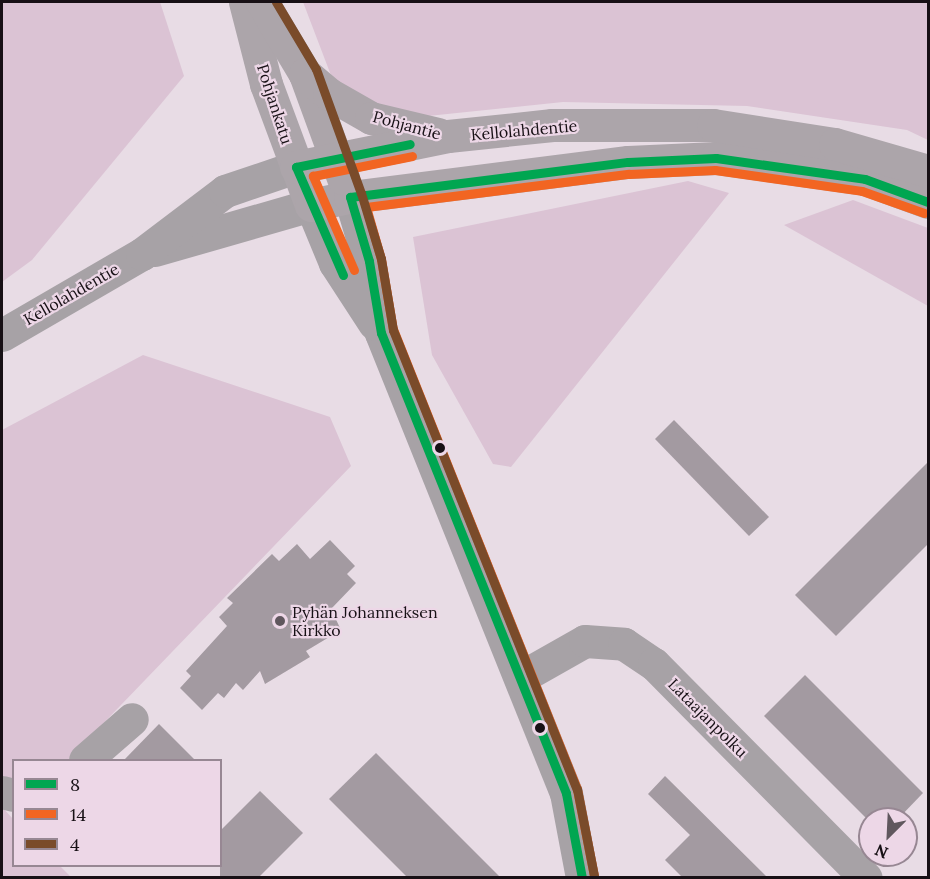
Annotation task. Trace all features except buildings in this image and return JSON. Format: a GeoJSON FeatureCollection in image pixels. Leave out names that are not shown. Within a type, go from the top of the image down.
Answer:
{"type":"FeatureCollection","features":[{"type":"Feature","properties":{"kind":"main road","name":"Pohjankatu"},"geometry":{"type":"LineString","coordinates":[[245,2],[266,84],[311,205]]}},
{"type":"Feature","properties":{"kind":"main road","name":"Pohjankatu"},"geometry":{"type":"LineString","coordinates":[[262,2],[305,75],[350,196]]}},
{"type":"Feature","properties":{"kind":"main road","name":"Pohjantie"},"geometry":{"type":"LineString","coordinates":[[305,75],[329,94],[371,118],[448,136]]}},
{"type":"Feature","properties":{"kind":"main road","name":"Kellolahdentie"},"geometry":{"type":"LineString","coordinates":[[296,167],[448,136],[552,125],[713,125],[836,144],[928,171]]}},
{"type":"Feature","properties":{"kind":"main road","name":"Kellolahdentie"},"geometry":{"type":"LineString","coordinates":[[311,205],[350,196],[628,162],[716,158],[865,179],[928,202]]}},
{"type":"Feature","properties":{"kind":"street","name":"Kellolahdentie"},"geometry":{"type":"LineString","coordinates":[[2,335],[142,254],[225,191],[296,167]]}},
{"type":"Feature","properties":{"kind":"street"},"geometry":{"type":"LineString","coordinates":[[350,196],[369,261],[381,333]]}},
{"type":"Feature","properties":{"kind":"street","name":"Kellolahdentie"},"geometry":{"type":"LineString","coordinates":[[142,254],[237,230],[311,205]]}},
{"type":"Feature","properties":{"kind":"street"},"geometry":{"type":"LineString","coordinates":[[311,205],[335,263],[381,333],[520,677],[566,793],[582,878]]}},
{"type":"Feature","properties":{"kind":"street","name":"Lataajanpolku"},"geometry":{"type":"LineString","coordinates":[[520,677],[585,641],[624,644],[654,664],[866,878]]}},
{"type":"Feature","properties":{"kind":"street"},"geometry":{"type":"LineString","coordinates":[[86,759],[132,718]]}},
{"type":"Feature","properties":{"kind":"shaded area"},"geometry":{"type":"Polygon","coordinates":[[[2,2],[160,2],[184,76],[32,260],[2,282],[2,2]]]}},
{"type":"Feature","properties":{"kind":"shaded area"},"geometry":{"type":"Polygon","coordinates":[[[303,2],[928,2],[928,140],[907,130],[747,106],[563,102],[399,119],[332,78],[303,2]]]}},
{"type":"Feature","properties":{"kind":"shaded area"},"geometry":{"type":"Polygon","coordinates":[[[688,181],[729,193],[511,467],[493,464],[432,355],[413,237],[688,181]]]}},
{"type":"Feature","properties":{"kind":"shaded area"},"geometry":{"type":"Polygon","coordinates":[[[853,200],[928,228],[928,306],[784,225],[853,200]]]}},
{"type":"Feature","properties":{"kind":"shaded area"},"geometry":{"type":"Polygon","coordinates":[[[143,355],[330,417],[351,466],[69,759],[12,759],[12,784],[2,781],[2,430],[143,355]]]}},
{"type":"Feature","properties":{"kind":"shaded area"},"geometry":{"type":"Polygon","coordinates":[[[2,807],[12,818],[12,867],[61,867],[71,877],[2,877],[2,807]]]}},
{"type":"Feature","properties":{"kind":"transit line","name":"4"},"geometry":{"type":"LineString","coordinates":[[276,2],[316,69],[361,193],[381,259],[393,330],[577,789],[594,876]]}},
{"type":"Feature","properties":{"kind":"transit line","name":"8"},"geometry":{"type":"LineString","coordinates":[[343,275],[296,167],[410,144]]}},
{"type":"Feature","properties":{"kind":"transit line","name":"14"},"geometry":{"type":"LineString","coordinates":[[354,270],[313,176],[412,156]]}},
{"type":"Feature","properties":{"kind":"transit line","name":"8"},"geometry":{"type":"LineString","coordinates":[[582,878],[566,793],[381,333],[369,261],[350,197],[628,162],[716,158],[865,179],[928,202]]}},
{"type":"Feature","properties":{"kind":"transit line","name":"14"},"geometry":{"type":"LineString","coordinates":[[594,876],[577,789],[393,330],[381,259],[366,207],[629,174],[715,170],[862,191],[924,213]]}},
{"type":"Feature","properties":{"kind":"place","name":"Pyhän Johanneksen Kirkko"},"geometry":{"type":"Point","coordinates":[280,621]}}]}
